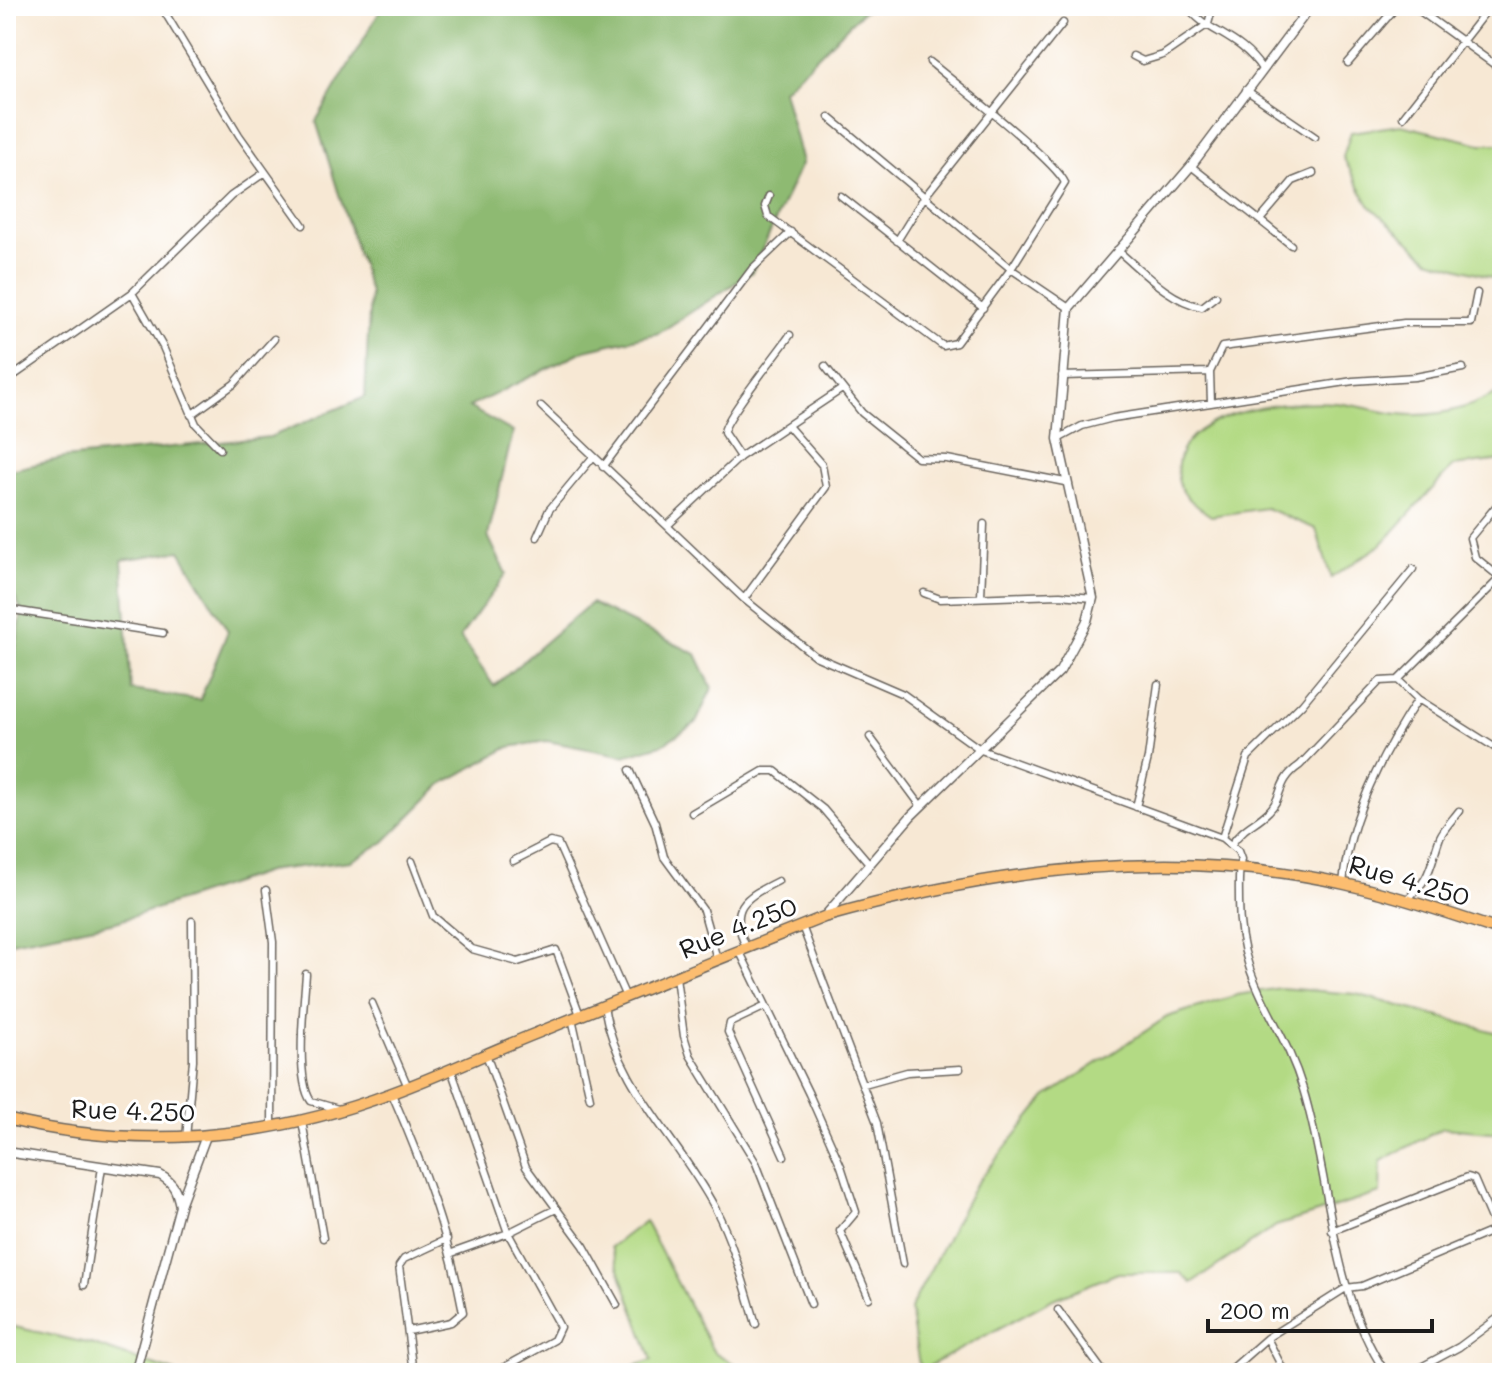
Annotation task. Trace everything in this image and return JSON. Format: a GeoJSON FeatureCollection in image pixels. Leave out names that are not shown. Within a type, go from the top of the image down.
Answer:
{"type":"FeatureCollection","features":[{"type":"Feature","properties":{"kind":"main road","name":"Rue 4.250"},"geometry":{"type":"LineString","coordinates":[[6,1119],[110,1136],[186,1138],[302,1121],[392,1094],[824,917],[896,897],[1010,875],[1127,865],[1239,869],[1343,884],[1502,931]]}},
{"type":"Feature","properties":{"kind":"street"},"geometry":{"type":"LineString","coordinates":[[161,6],[178,39],[264,173],[303,225]]}},
{"type":"Feature","properties":{"kind":"street"},"geometry":{"type":"LineString","coordinates":[[1187,6],[1251,53],[1262,69]]}},
{"type":"Feature","properties":{"kind":"street"},"geometry":{"type":"LineString","coordinates":[[1133,56],[1143,61],[1152,60],[1208,24],[1213,6]]}},
{"type":"Feature","properties":{"kind":"street"},"geometry":{"type":"LineString","coordinates":[[824,917],[868,862],[921,806],[1060,671],[1087,621],[1093,598],[1065,482],[1058,439],[1069,308],[1191,166],[1311,6]]}},
{"type":"Feature","properties":{"kind":"street"},"geometry":{"type":"LineString","coordinates":[[1348,63],[1397,6]]}},
{"type":"Feature","properties":{"kind":"street"},"geometry":{"type":"LineString","coordinates":[[1413,6],[1502,70]]}},
{"type":"Feature","properties":{"kind":"street"},"geometry":{"type":"LineString","coordinates":[[1403,117],[1490,6]]}},
{"type":"Feature","properties":{"kind":"street"},"geometry":{"type":"LineString","coordinates":[[897,241],[923,199],[1063,23]]}},
{"type":"Feature","properties":{"kind":"street"},"geometry":{"type":"LineString","coordinates":[[769,196],[765,212],[943,346],[956,343],[1011,269],[1065,183],[1062,175],[1042,157],[930,62]]}},
{"type":"Feature","properties":{"kind":"street"},"geometry":{"type":"LineString","coordinates":[[1246,90],[1315,137]]}},
{"type":"Feature","properties":{"kind":"street"},"geometry":{"type":"LineString","coordinates":[[829,117],[923,199],[1011,269],[1069,308]]}},
{"type":"Feature","properties":{"kind":"street"},"geometry":{"type":"LineString","coordinates":[[1191,166],[1291,245]]}},
{"type":"Feature","properties":{"kind":"street"},"geometry":{"type":"LineString","coordinates":[[6,381],[132,293],[231,196],[264,173]]}},
{"type":"Feature","properties":{"kind":"street"},"geometry":{"type":"LineString","coordinates":[[1260,220],[1293,181],[1313,173]]}},
{"type":"Feature","properties":{"kind":"street"},"geometry":{"type":"LineString","coordinates":[[841,196],[983,308]]}},
{"type":"Feature","properties":{"kind":"street"},"geometry":{"type":"LineString","coordinates":[[603,467],[752,269],[791,232]]}},
{"type":"Feature","properties":{"kind":"street"},"geometry":{"type":"LineString","coordinates":[[1117,250],[1162,288],[1193,306],[1202,307],[1216,296]]}},
{"type":"Feature","properties":{"kind":"street"},"geometry":{"type":"LineString","coordinates":[[132,293],[168,358],[191,415],[220,449]]}},
{"type":"Feature","properties":{"kind":"street"},"geometry":{"type":"LineString","coordinates":[[1211,403],[1210,372],[1216,354],[1230,344],[1390,324],[1471,323],[1477,293]]}},
{"type":"Feature","properties":{"kind":"street"},"geometry":{"type":"LineString","coordinates":[[740,457],[724,433],[726,418],[761,378],[790,335]]}},
{"type":"Feature","properties":{"kind":"street"},"geometry":{"type":"LineString","coordinates":[[191,415],[234,384],[274,339]]}},
{"type":"Feature","properties":{"kind":"street"},"geometry":{"type":"LineString","coordinates":[[825,366],[842,389],[887,436],[923,459],[947,459],[1065,482]]}},
{"type":"Feature","properties":{"kind":"street"},"geometry":{"type":"LineString","coordinates":[[1058,439],[1082,426],[1113,418],[1463,368]]}},
{"type":"Feature","properties":{"kind":"street"},"geometry":{"type":"LineString","coordinates":[[1062,376],[1210,372]]}},
{"type":"Feature","properties":{"kind":"street"},"geometry":{"type":"LineString","coordinates":[[668,525],[740,457],[842,389]]}},
{"type":"Feature","properties":{"kind":"street"},"geometry":{"type":"LineString","coordinates":[[541,406],[744,599],[815,656],[903,694],[941,718],[981,750],[1222,838],[1231,845],[1241,859],[1241,948],[1248,970],[1302,1087],[1346,1288],[1364,1333],[1386,1373]]}},
{"type":"Feature","properties":{"kind":"street"},"geometry":{"type":"LineString","coordinates":[[744,599],[826,487],[822,465],[789,427]]}},
{"type":"Feature","properties":{"kind":"street"},"geometry":{"type":"LineString","coordinates":[[537,537],[549,510],[593,457]]}},
{"type":"Feature","properties":{"kind":"street"},"geometry":{"type":"LineString","coordinates":[[1231,845],[1241,831],[1271,808],[1287,774],[1300,765],[1380,681],[1398,680],[1501,579],[1475,557],[1470,538],[1502,499]]}},
{"type":"Feature","properties":{"kind":"street"},"geometry":{"type":"LineString","coordinates":[[981,596],[984,524]]}},
{"type":"Feature","properties":{"kind":"street"},"geometry":{"type":"LineString","coordinates":[[1222,838],[1248,757],[1302,704],[1413,569]]}},
{"type":"Feature","properties":{"kind":"street"},"geometry":{"type":"LineString","coordinates":[[924,593],[940,599],[1060,595],[1093,598]]}},
{"type":"Feature","properties":{"kind":"street"},"geometry":{"type":"LineString","coordinates":[[6,609],[163,633]]}},
{"type":"Feature","properties":{"kind":"street"},"geometry":{"type":"LineString","coordinates":[[1398,680],[1418,699],[1502,752]]}},
{"type":"Feature","properties":{"kind":"street"},"geometry":{"type":"LineString","coordinates":[[1136,807],[1148,758],[1158,684]]}},
{"type":"Feature","properties":{"kind":"street"},"geometry":{"type":"LineString","coordinates":[[1343,884],[1350,846],[1379,760],[1418,699]]}},
{"type":"Feature","properties":{"kind":"street"},"geometry":{"type":"LineString","coordinates":[[870,737],[921,806]]}},
{"type":"Feature","properties":{"kind":"street"},"geometry":{"type":"LineString","coordinates":[[692,813],[771,769],[823,809],[868,862]]}},
{"type":"Feature","properties":{"kind":"street"},"geometry":{"type":"LineString","coordinates":[[630,770],[655,823],[664,857],[703,910],[717,959]]}},
{"type":"Feature","properties":{"kind":"street"},"geometry":{"type":"LineString","coordinates":[[1405,901],[1425,884],[1436,860],[1441,835],[1459,811]]}},
{"type":"Feature","properties":{"kind":"street"},"geometry":{"type":"LineString","coordinates":[[513,861],[550,842],[558,844],[626,997]]}},
{"type":"Feature","properties":{"kind":"street"},"geometry":{"type":"LineString","coordinates":[[412,861],[433,916],[465,945],[513,962],[556,950],[576,1017],[590,1098]]}},
{"type":"Feature","properties":{"kind":"street"},"geometry":{"type":"LineString","coordinates":[[778,881],[747,896],[741,905],[739,931],[742,949],[841,1166],[856,1212],[840,1231],[869,1298]]}},
{"type":"Feature","properties":{"kind":"street"},"geometry":{"type":"LineString","coordinates":[[266,890],[273,942],[272,1127]]}},
{"type":"Feature","properties":{"kind":"street"},"geometry":{"type":"LineString","coordinates":[[186,1138],[193,1060],[192,921]]}},
{"type":"Feature","properties":{"kind":"street"},"geometry":{"type":"LineString","coordinates":[[802,926],[877,1123],[903,1264]]}},
{"type":"Feature","properties":{"kind":"street"},"geometry":{"type":"LineString","coordinates":[[306,974],[303,1029],[305,1092],[311,1101],[341,1110]]}},
{"type":"Feature","properties":{"kind":"street"},"geometry":{"type":"LineString","coordinates":[[676,977],[684,1036],[690,1055],[756,1163],[811,1304]]}},
{"type":"Feature","properties":{"kind":"street"},"geometry":{"type":"LineString","coordinates":[[372,1003],[408,1087]]}},
{"type":"Feature","properties":{"kind":"street"},"geometry":{"type":"LineString","coordinates":[[604,1006],[611,1038],[634,1086],[714,1206],[732,1245],[756,1324]]}},
{"type":"Feature","properties":{"kind":"street"},"geometry":{"type":"LineString","coordinates":[[766,1006],[727,1027],[784,1156]]}},
{"type":"Feature","properties":{"kind":"street"},"geometry":{"type":"LineString","coordinates":[[486,1054],[526,1167],[584,1246],[617,1305]]}},
{"type":"Feature","properties":{"kind":"street"},"geometry":{"type":"LineString","coordinates":[[451,1069],[508,1233],[560,1327],[554,1340],[494,1373]]}},
{"type":"Feature","properties":{"kind":"street"},"geometry":{"type":"LineString","coordinates":[[864,1084],[907,1072],[960,1069]]}},
{"type":"Feature","properties":{"kind":"street"},"geometry":{"type":"LineString","coordinates":[[392,1094],[421,1161],[452,1253],[463,1312],[451,1322],[408,1331]]}},
{"type":"Feature","properties":{"kind":"street"},"geometry":{"type":"LineString","coordinates":[[302,1121],[323,1238]]}},
{"type":"Feature","properties":{"kind":"street"},"geometry":{"type":"LineString","coordinates":[[135,1373],[180,1206],[206,1136]]}},
{"type":"Feature","properties":{"kind":"street"},"geometry":{"type":"LineString","coordinates":[[6,1152],[160,1175],[171,1181],[180,1206]]}},
{"type":"Feature","properties":{"kind":"street"},"geometry":{"type":"LineString","coordinates":[[84,1285],[102,1167]]}},
{"type":"Feature","properties":{"kind":"street"},"geometry":{"type":"LineString","coordinates":[[1332,1231],[1468,1177],[1474,1179],[1502,1244]]}},
{"type":"Feature","properties":{"kind":"street"},"geometry":{"type":"LineString","coordinates":[[452,1253],[508,1233],[556,1209]]}},
{"type":"Feature","properties":{"kind":"street"},"geometry":{"type":"LineString","coordinates":[[1227,1373],[1267,1338],[1346,1288],[1362,1286],[1495,1230]]}},
{"type":"Feature","properties":{"kind":"street"},"geometry":{"type":"LineString","coordinates":[[413,1373],[401,1262],[447,1239]]}},
{"type":"Feature","properties":{"kind":"street"},"geometry":{"type":"LineString","coordinates":[[1058,1310],[1104,1373]]}},
{"type":"Feature","properties":{"kind":"street"},"geometry":{"type":"LineString","coordinates":[[1410,1373],[1459,1347],[1502,1315]]}},
{"type":"Feature","properties":{"kind":"street"},"geometry":{"type":"LineString","coordinates":[[1267,1338],[1285,1373]]}},
{"type":"Feature","properties":{"kind":"green space"},"geometry":{"type":"Polygon","coordinates":[[[383,6],[873,6],[860,14],[783,90],[802,162],[752,272],[659,333],[585,350],[469,407],[513,432],[488,536],[506,574],[460,637],[494,686],[591,603],[696,654],[712,688],[696,723],[661,745],[624,756],[547,741],[509,747],[442,784],[384,842],[351,861],[273,870],[116,922],[6,943],[6,708],[22,612],[6,578],[6,471],[64,458],[270,437],[365,397],[370,293],[316,121],[383,6]],[[180,551],[122,560],[131,690],[200,700],[228,631],[180,551]]]}},
{"type":"Feature","properties":{"kind":"green space"},"geometry":{"type":"Polygon","coordinates":[[[1401,125],[1481,144],[1502,144],[1502,280],[1429,259],[1369,205],[1343,157],[1351,132],[1401,125]]]}},
{"type":"Feature","properties":{"kind":"green space"},"geometry":{"type":"Polygon","coordinates":[[[1502,390],[1502,460],[1453,466],[1382,544],[1331,578],[1316,529],[1266,508],[1211,516],[1195,505],[1180,486],[1177,469],[1188,442],[1223,418],[1271,406],[1318,402],[1395,414],[1427,415],[1481,401],[1502,390]]]}},
{"type":"Feature","properties":{"kind":"green space"},"geometry":{"type":"Polygon","coordinates":[[[1280,988],[1356,994],[1502,1034],[1502,1133],[1443,1128],[1381,1161],[1380,1193],[1276,1226],[1192,1283],[1181,1273],[1118,1273],[1053,1299],[920,1371],[910,1309],[973,1188],[1046,1097],[1167,1017],[1237,995],[1280,988]]]}},
{"type":"Feature","properties":{"kind":"green space"},"geometry":{"type":"Polygon","coordinates":[[[645,1221],[713,1351],[749,1373],[615,1373],[652,1360],[611,1247],[645,1221]]]}},
{"type":"Feature","properties":{"kind":"green space"},"geometry":{"type":"Polygon","coordinates":[[[6,1325],[91,1344],[177,1373],[6,1373],[6,1325]]]}}]}
